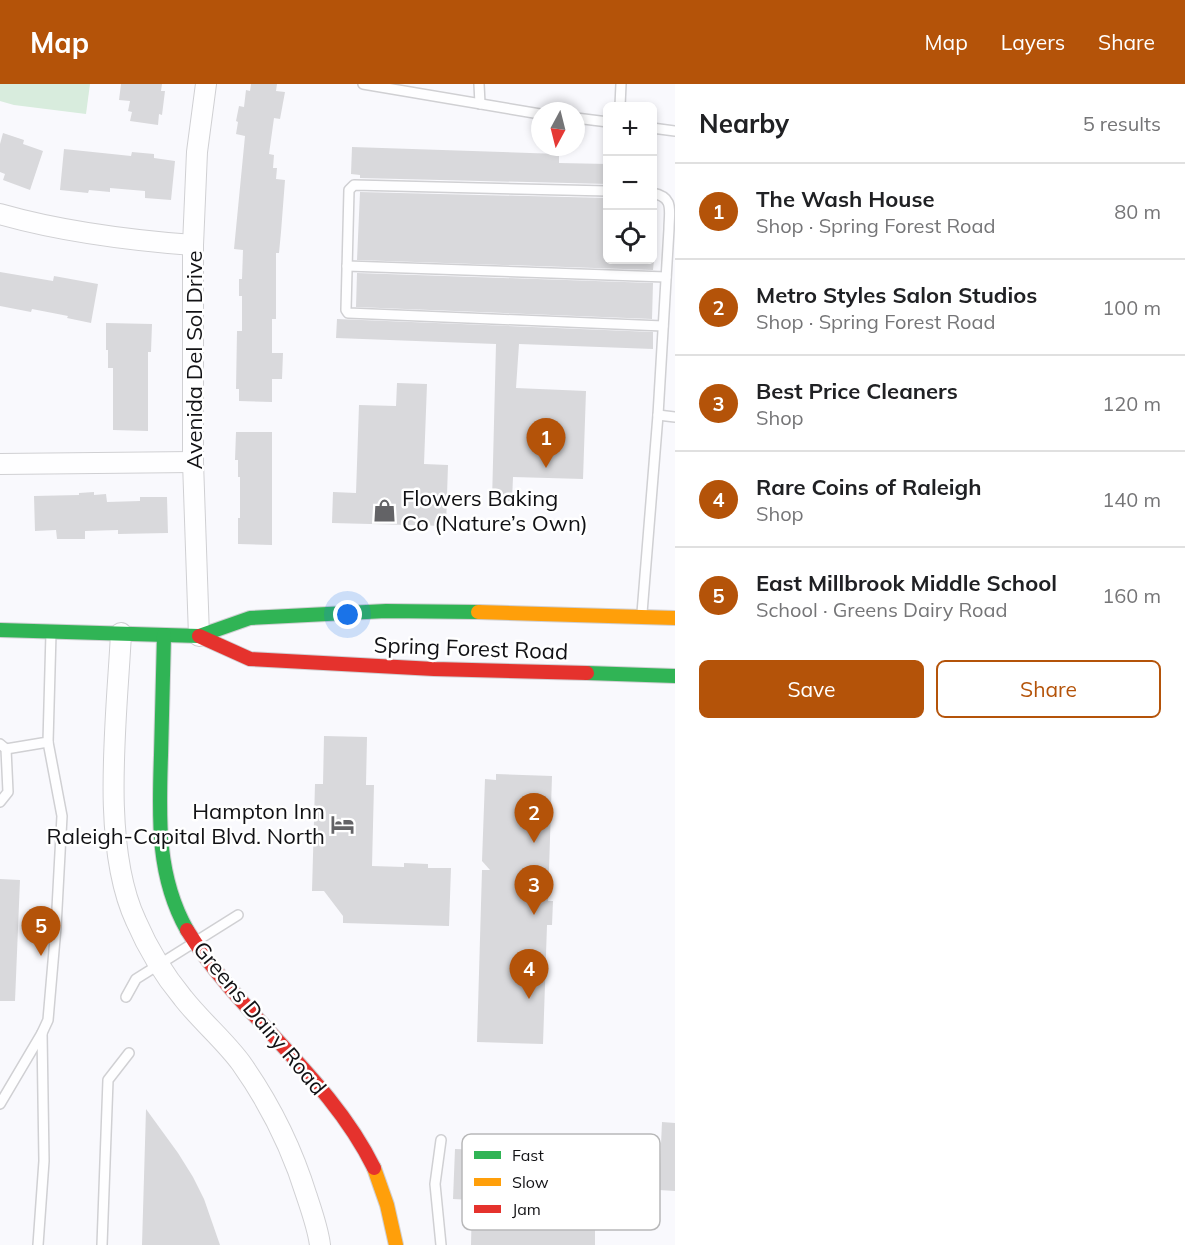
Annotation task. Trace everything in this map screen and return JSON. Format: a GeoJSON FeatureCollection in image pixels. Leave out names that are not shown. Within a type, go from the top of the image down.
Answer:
{"type":"FeatureCollection","features":[{"type":"Feature","properties":{"kind":"main road","name":"Spring Forest Road"},"geometry":{"type":"LineString","coordinates":[[0,630],[199,636],[250,618],[333,613],[457,611],[675,618]]}},
{"type":"Feature","properties":{"kind":"main road","name":"Greens Dairy Road"},"geometry":{"type":"LineString","coordinates":[[164,635],[159,825],[162,860],[171,897],[183,923],[216,971],[322,1092],[360,1142],[374,1167],[385,1196],[396,1245]]}},
{"type":"Feature","properties":{"kind":"main road","name":"Spring Forest Road"},"geometry":{"type":"LineString","coordinates":[[199,636],[250,659],[434,669],[675,676]]}},
{"type":"Feature","properties":{"kind":"street","name":"Avenida Del Sol Drive"},"geometry":{"type":"LineString","coordinates":[[199,636],[194,462],[193,245],[197,152],[206,84]]}},
{"type":"Feature","properties":{"kind":"street"},"geometry":{"type":"LineString","coordinates":[[0,214],[45,227],[149,242],[193,245]]}},
{"type":"Feature","properties":{"kind":"street"},"geometry":{"type":"LineString","coordinates":[[0,464],[194,462]]}},
{"type":"Feature","properties":{"kind":"street","name":"Greens Dairy Road"},"geometry":{"type":"LineString","coordinates":[[121,633],[114,778],[116,836],[123,884],[135,920],[158,964],[183,998],[240,1062],[272,1112],[296,1161],[320,1245]]}},
{"type":"Feature","properties":{"kind":"lane"},"geometry":{"type":"LineString","coordinates":[[363,84],[418,89],[480,104],[531,112]]}},
{"type":"Feature","properties":{"kind":"lane"},"geometry":{"type":"LineString","coordinates":[[479,84],[480,104]]}},
{"type":"Feature","properties":{"kind":"lane"},"geometry":{"type":"LineString","coordinates":[[620,102],[621,84]]}},
{"type":"Feature","properties":{"kind":"lane"},"geometry":{"type":"LineString","coordinates":[[585,119],[603,121]]}},
{"type":"Feature","properties":{"kind":"lane"},"geometry":{"type":"LineString","coordinates":[[657,129],[675,131]]}},
{"type":"Feature","properties":{"kind":"lane"},"geometry":{"type":"LineString","coordinates":[[603,191],[354,185],[349,190],[346,306],[348,313],[663,326]]}},
{"type":"Feature","properties":{"kind":"lane"},"geometry":{"type":"LineString","coordinates":[[642,617],[666,277],[672,238],[669,201],[664,195],[657,194]]}},
{"type":"Feature","properties":{"kind":"lane"},"geometry":{"type":"LineString","coordinates":[[347,266],[666,277]]}},
{"type":"Feature","properties":{"kind":"lane"},"geometry":{"type":"LineString","coordinates":[[658,415],[675,417]]}},
{"type":"Feature","properties":{"kind":"lane"},"geometry":{"type":"LineString","coordinates":[[0,1104],[48,1020],[62,816],[48,742],[51,631]]}},
{"type":"Feature","properties":{"kind":"lane"},"geometry":{"type":"LineString","coordinates":[[0,802],[8,792],[3,746],[48,742]]}},
{"type":"Feature","properties":{"kind":"lane"},"geometry":{"type":"LineString","coordinates":[[126,997],[136,979],[238,915]]}},
{"type":"Feature","properties":{"kind":"lane"},"geometry":{"type":"LineString","coordinates":[[38,1245],[44,1161],[42,1034]]}},
{"type":"Feature","properties":{"kind":"lane"},"geometry":{"type":"LineString","coordinates":[[102,1245],[108,1080],[129,1053]]}},
{"type":"Feature","properties":{"kind":"lane"},"geometry":{"type":"LineString","coordinates":[[441,1140],[435,1184],[441,1245]]}},
{"type":"Feature","properties":{"kind":"green space"},"geometry":{"type":"Polygon","coordinates":[[[0,84],[90,84],[86,114],[14,105],[0,101],[0,84]]]}},
{"type":"Feature","properties":{"kind":"building"},"geometry":{"type":"Polygon","coordinates":[[[121,84],[162,84],[161,91],[165,91],[162,115],[159,114],[158,125],[130,121],[132,112],[128,111],[130,101],[119,100],[121,84]]]}},
{"type":"Feature","properties":{"kind":"building"},"geometry":{"type":"Polygon","coordinates":[[[251,84],[277,84],[276,91],[285,92],[280,119],[274,118],[269,154],[274,155],[273,168],[277,168],[276,179],[285,180],[279,253],[276,253],[276,319],[272,319],[272,353],[283,353],[282,379],[272,379],[272,402],[239,401],[239,389],[236,389],[237,331],[242,331],[242,296],[239,296],[239,279],[242,279],[243,250],[234,249],[245,136],[236,134],[238,122],[236,121],[239,106],[244,107],[246,90],[250,91],[251,84]]]}},
{"type":"Feature","properties":{"kind":"building"},"geometry":{"type":"Polygon","coordinates":[[[3,133],[24,140],[23,144],[43,151],[30,190],[3,180],[5,174],[0,172],[0,144],[3,133]]]}},
{"type":"Feature","properties":{"kind":"building"},"geometry":{"type":"Polygon","coordinates":[[[352,147],[531,153],[531,156],[559,156],[559,163],[603,164],[603,184],[360,178],[360,175],[351,174],[352,147]]]}},
{"type":"Feature","properties":{"kind":"building"},"geometry":{"type":"Polygon","coordinates":[[[64,149],[131,156],[132,152],[154,154],[154,158],[175,161],[171,200],[145,198],[145,191],[110,188],[110,192],[89,190],[88,193],[60,190],[64,149]]]}},
{"type":"Feature","properties":{"kind":"building"},"geometry":{"type":"Polygon","coordinates":[[[360,192],[603,198],[603,264],[654,264],[653,270],[357,260],[360,192]]]}},
{"type":"Feature","properties":{"kind":"building"},"geometry":{"type":"Polygon","coordinates":[[[0,272],[53,281],[54,276],[98,284],[91,323],[32,309],[31,312],[0,306],[0,272]]]}},
{"type":"Feature","properties":{"kind":"building"},"geometry":{"type":"Polygon","coordinates":[[[357,273],[653,283],[652,319],[356,307],[357,273]]]}},
{"type":"Feature","properties":{"kind":"building"},"geometry":{"type":"Polygon","coordinates":[[[337,319],[653,332],[653,349],[519,344],[516,388],[586,391],[583,479],[513,477],[512,501],[492,501],[496,344],[336,338],[337,319]]]}},
{"type":"Feature","properties":{"kind":"building"},"geometry":{"type":"Polygon","coordinates":[[[106,323],[152,324],[151,352],[148,352],[148,431],[113,430],[113,368],[108,368],[106,323]]]}},
{"type":"Feature","properties":{"kind":"building"},"geometry":{"type":"Polygon","coordinates":[[[397,383],[427,384],[424,464],[448,465],[446,526],[332,523],[333,492],[356,493],[359,405],[396,406],[397,383]]]}},
{"type":"Feature","properties":{"kind":"building"},"geometry":{"type":"Polygon","coordinates":[[[236,432],[272,432],[272,545],[238,544],[240,477],[238,477],[238,460],[235,460],[236,432]]]}},
{"type":"Feature","properties":{"kind":"building"},"geometry":{"type":"Polygon","coordinates":[[[94,492],[94,495],[106,494],[107,502],[140,501],[140,497],[167,497],[168,533],[118,534],[118,530],[85,531],[85,539],[57,539],[56,530],[35,531],[34,496],[79,495],[79,493],[94,492]]]}},
{"type":"Feature","properties":{"kind":"building","name":"Hampton Inn Raleigh-Capital Blvd. North"},"geometry":{"type":"Polygon","coordinates":[[[324,736],[367,737],[366,785],[374,785],[372,866],[404,867],[404,863],[428,864],[428,868],[451,868],[449,926],[343,923],[343,916],[324,891],[312,891],[315,784],[323,784],[324,736]]]}},
{"type":"Feature","properties":{"kind":"building"},"geometry":{"type":"Polygon","coordinates":[[[496,774],[552,776],[548,901],[553,901],[552,925],[547,925],[543,1044],[477,1042],[482,870],[490,870],[482,861],[485,779],[496,780],[496,774]]]}},
{"type":"Feature","properties":{"kind":"building"},"geometry":{"type":"Polygon","coordinates":[[[0,879],[20,880],[15,1001],[0,1001],[0,879]]]}},
{"type":"Feature","properties":{"kind":"building"},"geometry":{"type":"Polygon","coordinates":[[[146,1109],[193,1177],[204,1199],[220,1245],[142,1245],[146,1109]]]}},
{"type":"Feature","properties":{"kind":"building"},"geometry":{"type":"Polygon","coordinates":[[[662,1122],[675,1123],[675,1191],[660,1190],[662,1122]]]}},
{"type":"Feature","properties":{"kind":"building"},"geometry":{"type":"Polygon","coordinates":[[[455,1149],[462,1149],[462,1199],[453,1199],[455,1149]]]}},
{"type":"Feature","properties":{"kind":"building"},"geometry":{"type":"Polygon","coordinates":[[[471,1230],[595,1230],[595,1245],[471,1245],[471,1230]]]}},
{"type":"Feature","properties":{"kind":"traffic: fast"},"geometry":{"type":"LineString","coordinates":[[0,630],[199,636],[250,618],[386,611],[478,612]]}},
{"type":"Feature","properties":{"kind":"traffic: fast"},"geometry":{"type":"LineString","coordinates":[[164,635],[160,823],[170,888],[187,930]]}},
{"type":"Feature","properties":{"kind":"traffic: fast"},"geometry":{"type":"LineString","coordinates":[[587,673],[675,676]]}},
{"type":"Feature","properties":{"kind":"traffic: slow"},"geometry":{"type":"LineString","coordinates":[[478,612],[675,618]]}},
{"type":"Feature","properties":{"kind":"traffic: slow"},"geometry":{"type":"LineString","coordinates":[[374,1168],[387,1205],[396,1245]]}},
{"type":"Feature","properties":{"kind":"traffic: jam"},"geometry":{"type":"LineString","coordinates":[[199,636],[250,659],[434,669],[587,673]]}},
{"type":"Feature","properties":{"kind":"traffic: jam"},"geometry":{"type":"LineString","coordinates":[[187,930],[232,991],[333,1104],[355,1135],[374,1168]]}},
{"type":"Feature","properties":{"kind":"place","name":"The Wash House"},"geometry":{"type":"Point","coordinates":[546,468]}},
{"type":"Feature","properties":{"kind":"place","name":"Flowers Baking Co (Nature’s Own)"},"geometry":{"type":"Point","coordinates":[384,511]}},
{"type":"Feature","properties":{"kind":"place","name":"Hampton Inn Raleigh-Capital Blvd. North"},"geometry":{"type":"Point","coordinates":[343,824]}},
{"type":"Feature","properties":{"kind":"place","name":"Metro Styles Salon Studios"},"geometry":{"type":"Point","coordinates":[534,843]}},
{"type":"Feature","properties":{"kind":"place","name":"Best Price Cleaners"},"geometry":{"type":"Point","coordinates":[534,915]}},
{"type":"Feature","properties":{"kind":"place","name":"East Millbrook Middle School"},"geometry":{"type":"Point","coordinates":[41,956]}},
{"type":"Feature","properties":{"kind":"place","name":"Rare Coins of Raleigh"},"geometry":{"type":"Point","coordinates":[529,999]}}]}
